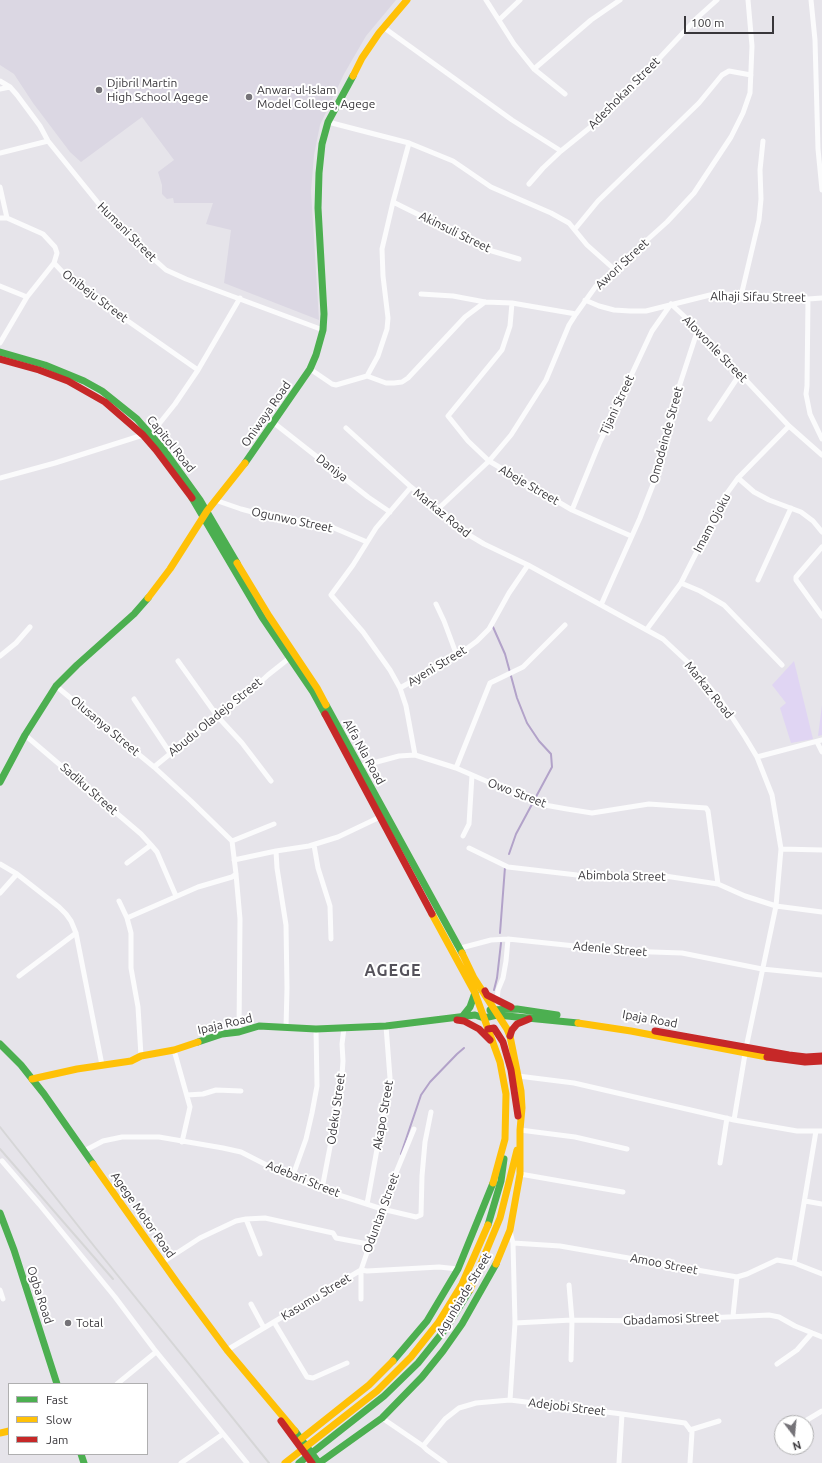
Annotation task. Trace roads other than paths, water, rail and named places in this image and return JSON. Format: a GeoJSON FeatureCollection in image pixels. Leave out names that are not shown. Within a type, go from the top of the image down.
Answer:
{"type":"FeatureCollection","features":[{"type":"Feature","properties":{"kind":"main road","name":"Oniwaya Road"},"geometry":{"type":"LineString","coordinates":[[0,782],[25,735],[56,686],[134,614],[151,595],[170,569],[205,514],[247,461],[310,369],[324,330],[318,208],[322,144],[328,122],[358,65],[383,28],[407,0]]}},
{"type":"Feature","properties":{"kind":"main road","name":"Capitol Road"},"geometry":{"type":"LineString","coordinates":[[0,352],[38,363],[84,381],[102,391],[121,405],[151,434],[189,484],[205,514]]}},
{"type":"Feature","properties":{"kind":"main road","name":"Capitol Road"},"geometry":{"type":"LineString","coordinates":[[0,359],[39,370],[78,387],[105,402],[143,434],[184,489],[205,514]]}},
{"type":"Feature","properties":{"kind":"main road","name":"Alfa Nla Road"},"geometry":{"type":"LineString","coordinates":[[205,514],[293,655],[456,949],[475,993],[480,1015]]}},
{"type":"Feature","properties":{"kind":"main road","name":"Alfa Nla Road"},"geometry":{"type":"LineString","coordinates":[[356,768],[380,817],[456,949],[495,1012]]}},
{"type":"Feature","properties":{"kind":"main road"},"geometry":{"type":"LineString","coordinates":[[474,978],[487,995],[517,1009]]}},
{"type":"Feature","properties":{"kind":"main road"},"geometry":{"type":"LineString","coordinates":[[462,1017],[470,1007],[475,993]]}},
{"type":"Feature","properties":{"kind":"main road","name":"Ipaja Road"},"geometry":{"type":"LineString","coordinates":[[32,1079],[77,1069],[131,1061],[141,1056],[174,1050],[222,1034],[239,1032],[258,1026],[316,1029],[386,1026],[517,1009],[624,1025],[794,1061],[822,1061]]}},
{"type":"Feature","properties":{"kind":"main road","name":"Ipaja Road"},"geometry":{"type":"LineString","coordinates":[[495,1012],[632,1031],[745,1051],[806,1057],[822,1056]]}},
{"type":"Feature","properties":{"kind":"main road","name":"Agunbiade Street"},"geometry":{"type":"LineString","coordinates":[[319,1463],[382,1418],[422,1377],[462,1324],[500,1256],[510,1230],[520,1174],[520,1130],[522,1108],[518,1076],[510,1036],[495,1012]]}},
{"type":"Feature","properties":{"kind":"main road","name":"Agunbiade Street"},"geometry":{"type":"LineString","coordinates":[[301,1439],[369,1385],[412,1340],[442,1296],[458,1269],[496,1175],[505,1139],[506,1094],[504,1080],[488,1029],[480,1015]]}},
{"type":"Feature","properties":{"kind":"main road"},"geometry":{"type":"LineString","coordinates":[[510,1036],[512,1030],[522,1021],[541,1018]]}},
{"type":"Feature","properties":{"kind":"main road"},"geometry":{"type":"LineString","coordinates":[[447,1019],[464,1021],[479,1029],[494,1046]]}},
{"type":"Feature","properties":{"kind":"main road"},"geometry":{"type":"LineString","coordinates":[[488,1029],[494,1028],[500,1035],[503,1042],[511,1070],[520,1130]]}},
{"type":"Feature","properties":{"kind":"main road","name":"Agege Motor Road"},"geometry":{"type":"LineString","coordinates":[[0,1044],[21,1065],[44,1094],[162,1262],[227,1350],[268,1400],[274,1405],[319,1463]]}},
{"type":"Feature","properties":{"kind":"main road"},"geometry":{"type":"LineString","coordinates":[[285,1463],[377,1391],[411,1357],[438,1323],[462,1284],[489,1224],[503,1168],[505,1139]]}},
{"type":"Feature","properties":{"kind":"main road"},"geometry":{"type":"LineString","coordinates":[[299,1463],[384,1396],[418,1363],[447,1327],[469,1292],[500,1218],[520,1141]]}},
{"type":"Feature","properties":{"kind":"main road","name":"Ogba Road"},"geometry":{"type":"LineString","coordinates":[[0,1215],[17,1257],[57,1383]]}},
{"type":"Feature","properties":{"kind":"main road","name":"Agege Motor Road"},"geometry":{"type":"LineString","coordinates":[[268,1400],[269,1405],[312,1463]]}},
{"type":"Feature","properties":{"kind":"main road"},"geometry":{"type":"LineString","coordinates":[[321,1424],[321,1438],[330,1446],[338,1448]]}},
{"type":"Feature","properties":{"kind":"street"},"geometry":{"type":"LineString","coordinates":[[486,0],[514,44],[534,69],[565,94]]}},
{"type":"Feature","properties":{"kind":"street"},"geometry":{"type":"LineString","coordinates":[[499,20],[520,0]]}},
{"type":"Feature","properties":{"kind":"street"},"geometry":{"type":"LineString","coordinates":[[534,69],[591,20],[620,0]]}},
{"type":"Feature","properties":{"kind":"street","name":"Adeshokan Street"},"geometry":{"type":"LineString","coordinates":[[529,184],[542,168],[608,113],[698,17],[717,0]]}},
{"type":"Feature","properties":{"kind":"street","name":"Awori Street"},"geometry":{"type":"LineString","coordinates":[[438,509],[489,461],[511,435],[546,380],[569,326],[585,300],[596,286],[667,222],[694,193],[731,137],[743,114],[750,94],[752,46],[748,0]]}},
{"type":"Feature","properties":{"kind":"street"},"geometry":{"type":"LineString","coordinates":[[811,0],[815,40],[818,149],[822,190]]}},
{"type":"Feature","properties":{"kind":"street"},"geometry":{"type":"LineString","coordinates":[[383,28],[479,97],[561,151]]}},
{"type":"Feature","properties":{"kind":"street"},"geometry":{"type":"LineString","coordinates":[[575,229],[598,201],[699,103],[722,74],[729,71],[751,74]]}},
{"type":"Feature","properties":{"kind":"street","name":"Humani Street"},"geometry":{"type":"LineString","coordinates":[[0,81],[10,86],[40,126],[48,141],[99,204],[127,235],[160,265],[174,274],[324,330]]}},
{"type":"Feature","properties":{"kind":"street"},"geometry":{"type":"LineString","coordinates":[[0,89],[10,86]]}},
{"type":"Feature","properties":{"kind":"street"},"geometry":{"type":"LineString","coordinates":[[328,122],[409,143],[453,161],[491,187],[552,213],[570,223],[587,246],[614,269]]}},
{"type":"Feature","properties":{"kind":"street"},"geometry":{"type":"LineString","coordinates":[[741,296],[759,220],[761,199],[760,170],[763,140]]}},
{"type":"Feature","properties":{"kind":"street"},"geometry":{"type":"LineString","coordinates":[[0,153],[48,141]]}},
{"type":"Feature","properties":{"kind":"street"},"geometry":{"type":"LineString","coordinates":[[367,376],[378,356],[387,329],[388,318],[383,276],[382,248],[409,143]]}},
{"type":"Feature","properties":{"kind":"street"},"geometry":{"type":"LineString","coordinates":[[0,187],[7,218],[0,218]]}},
{"type":"Feature","properties":{"kind":"street","name":"Akinsuli Street"},"geometry":{"type":"LineString","coordinates":[[393,202],[492,251],[520,258]]}},
{"type":"Feature","properties":{"kind":"street","name":"Onibeju Street"},"geometry":{"type":"LineString","coordinates":[[7,218],[43,234],[51,241],[57,250],[54,263],[72,282],[198,370]]}},
{"type":"Feature","properties":{"kind":"street"},"geometry":{"type":"LineString","coordinates":[[0,343],[27,297],[54,263]]}},
{"type":"Feature","properties":{"kind":"street"},"geometry":{"type":"LineString","coordinates":[[0,286],[27,297]]}},
{"type":"Feature","properties":{"kind":"street"},"geometry":{"type":"LineString","coordinates":[[420,294],[453,296],[485,302],[512,303],[576,314]]}},
{"type":"Feature","properties":{"kind":"street","name":"Alhaji Sifau Street"},"geometry":{"type":"LineString","coordinates":[[672,304],[710,295],[724,294],[808,299],[822,298]]}},
{"type":"Feature","properties":{"kind":"street"},"geometry":{"type":"LineString","coordinates":[[151,434],[175,404],[198,370],[240,298]]}},
{"type":"Feature","properties":{"kind":"street"},"geometry":{"type":"LineString","coordinates":[[808,299],[806,394],[810,414],[822,439]]}},
{"type":"Feature","properties":{"kind":"street"},"geometry":{"type":"LineString","coordinates":[[585,300],[614,310],[630,311],[646,311],[672,304]]}},
{"type":"Feature","properties":{"kind":"street"},"geometry":{"type":"LineString","coordinates":[[310,369],[332,384],[336,385],[367,376],[386,383],[402,382],[408,378],[465,317],[485,302]]}},
{"type":"Feature","properties":{"kind":"street","name":"Abeje Street"},"geometry":{"type":"LineString","coordinates":[[512,303],[510,326],[502,350],[448,416],[468,441],[489,461],[572,510],[631,536]]}},
{"type":"Feature","properties":{"kind":"street","name":"Alowonle Street"},"geometry":{"type":"LineString","coordinates":[[672,304],[698,329],[789,426],[822,455]]}},
{"type":"Feature","properties":{"kind":"street","name":"Tijani Street"},"geometry":{"type":"LineString","coordinates":[[572,510],[599,444],[652,331],[672,304]]}},
{"type":"Feature","properties":{"kind":"street","name":"Omodeinde Street"},"geometry":{"type":"LineString","coordinates":[[601,605],[648,498],[661,463],[678,390],[698,329]]}},
{"type":"Feature","properties":{"kind":"street"},"geometry":{"type":"LineString","coordinates":[[710,419],[740,374]]}},
{"type":"Feature","properties":{"kind":"street","name":"Daniya"},"geometry":{"type":"LineString","coordinates":[[274,423],[368,497],[390,512]]}},
{"type":"Feature","properties":{"kind":"street","name":"Imam Ojoku"},"geometry":{"type":"LineString","coordinates":[[647,629],[681,583],[722,502],[738,478],[789,426]]}},
{"type":"Feature","properties":{"kind":"street","name":"Markaz Road"},"geometry":{"type":"LineString","coordinates":[[346,428],[459,529],[471,537],[647,629],[663,639],[693,667],[722,702],[745,737],[756,757],[772,795],[781,849],[776,906],[745,1051],[734,1120]]}},
{"type":"Feature","properties":{"kind":"street"},"geometry":{"type":"LineString","coordinates":[[0,478],[55,463],[143,434]]}},
{"type":"Feature","properties":{"kind":"street"},"geometry":{"type":"LineString","coordinates":[[738,478],[754,492],[769,500],[801,512],[822,532]]}},
{"type":"Feature","properties":{"kind":"street"},"geometry":{"type":"LineString","coordinates":[[411,487],[376,528],[331,595],[363,632],[390,670],[400,688],[406,706],[415,755]]}},
{"type":"Feature","properties":{"kind":"street","name":"Ogunwo Street"},"geometry":{"type":"LineString","coordinates":[[216,500],[248,511],[334,528],[367,542]]}},
{"type":"Feature","properties":{"kind":"street"},"geometry":{"type":"LineString","coordinates":[[758,580],[791,508]]}},
{"type":"Feature","properties":{"kind":"street"},"geometry":{"type":"LineString","coordinates":[[822,547],[796,577],[796,580],[822,616]]}},
{"type":"Feature","properties":{"kind":"street","name":"Ayeni Street"},"geometry":{"type":"LineString","coordinates":[[400,688],[457,656],[470,647],[489,629],[509,593],[528,566]]}},
{"type":"Feature","properties":{"kind":"street"},"geometry":{"type":"LineString","coordinates":[[681,583],[700,591],[724,605],[782,665]]}},
{"type":"Feature","properties":{"kind":"street"},"geometry":{"type":"LineString","coordinates":[[436,604],[444,620],[457,656]]}},
{"type":"Feature","properties":{"kind":"street"},"geometry":{"type":"LineString","coordinates":[[456,768],[490,683],[523,667],[565,625]]}},
{"type":"Feature","properties":{"kind":"street"},"geometry":{"type":"LineString","coordinates":[[0,656],[16,643],[30,627]]}},
{"type":"Feature","properties":{"kind":"street","name":"Abudu Oladejo Street"},"geometry":{"type":"LineString","coordinates":[[154,767],[170,753],[242,699],[293,655]]}},
{"type":"Feature","properties":{"kind":"street"},"geometry":{"type":"LineString","coordinates":[[178,661],[218,717],[242,743],[271,780]]}},
{"type":"Feature","properties":{"kind":"street","name":"Olusanya Street"},"geometry":{"type":"LineString","coordinates":[[56,686],[154,767],[232,842]]}},
{"type":"Feature","properties":{"kind":"street"},"geometry":{"type":"LineString","coordinates":[[134,699],[170,753]]}},
{"type":"Feature","properties":{"kind":"street","name":"Sadiku Street"},"geometry":{"type":"LineString","coordinates":[[25,735],[151,844],[157,852],[176,896]]}},
{"type":"Feature","properties":{"kind":"street"},"geometry":{"type":"LineString","coordinates":[[756,757],[819,741],[822,752]]}},
{"type":"Feature","properties":{"kind":"street","name":"Owo Street"},"geometry":{"type":"LineString","coordinates":[[356,768],[399,756],[415,755],[456,768],[540,804],[592,813],[648,804],[706,808],[708,811],[718,884]]}},
{"type":"Feature","properties":{"kind":"street"},"geometry":{"type":"LineString","coordinates":[[463,836],[469,824],[472,775]]}},
{"type":"Feature","properties":{"kind":"street"},"geometry":{"type":"LineString","coordinates":[[234,860],[314,845],[338,837],[380,817]]}},
{"type":"Feature","properties":{"kind":"street"},"geometry":{"type":"LineString","coordinates":[[239,1032],[240,919],[234,847],[232,842],[274,824]]}},
{"type":"Feature","properties":{"kind":"street"},"geometry":{"type":"LineString","coordinates":[[128,863],[151,844]]}},
{"type":"Feature","properties":{"kind":"street"},"geometry":{"type":"LineString","coordinates":[[314,845],[318,868],[330,906],[331,939]]}},
{"type":"Feature","properties":{"kind":"street","name":"Abimbola Street"},"geometry":{"type":"LineString","coordinates":[[469,848],[508,867],[577,875],[665,876],[718,884],[745,896],[776,906],[822,912]]}},
{"type":"Feature","properties":{"kind":"street"},"geometry":{"type":"LineString","coordinates":[[781,849],[822,850]]}},
{"type":"Feature","properties":{"kind":"street"},"geometry":{"type":"LineString","coordinates":[[276,851],[277,868],[286,925],[286,1028]]}},
{"type":"Feature","properties":{"kind":"street"},"geometry":{"type":"LineString","coordinates":[[0,864],[17,874],[66,914],[76,933],[102,1065]]}},
{"type":"Feature","properties":{"kind":"street"},"geometry":{"type":"LineString","coordinates":[[0,893],[17,874]]}},
{"type":"Feature","properties":{"kind":"street"},"geometry":{"type":"LineString","coordinates":[[127,918],[198,887],[232,877],[236,874]]}},
{"type":"Feature","properties":{"kind":"street"},"geometry":{"type":"LineString","coordinates":[[119,901],[127,918],[131,933],[131,968],[138,1007],[141,1056]]}},
{"type":"Feature","properties":{"kind":"street"},"geometry":{"type":"LineString","coordinates":[[19,976],[76,933]]}},
{"type":"Feature","properties":{"kind":"street"},"geometry":{"type":"LineString","coordinates":[[498,1001],[498,990],[503,978],[508,939]]}},
{"type":"Feature","properties":{"kind":"street","name":"Adenle Street"},"geometry":{"type":"LineString","coordinates":[[456,949],[491,940],[508,939],[623,952],[682,953],[762,969],[822,975]]}},
{"type":"Feature","properties":{"kind":"street","name":"Akapo Street"},"geometry":{"type":"LineString","coordinates":[[367,1204],[390,1078],[386,1026]]}},
{"type":"Feature","properties":{"kind":"street","name":"Odeku Street"},"geometry":{"type":"LineString","coordinates":[[322,1189],[341,1088],[344,1028]]}},
{"type":"Feature","properties":{"kind":"street"},"geometry":{"type":"LineString","coordinates":[[292,1178],[307,1132],[317,1086],[316,1029]]}},
{"type":"Feature","properties":{"kind":"street"},"geometry":{"type":"LineString","coordinates":[[174,1050],[190,1107],[182,1142]]}},
{"type":"Feature","properties":{"kind":"street"},"geometry":{"type":"LineString","coordinates":[[518,1076],[574,1083],[734,1120],[797,1131],[819,1131],[794,1264]]}},
{"type":"Feature","properties":{"kind":"street"},"geometry":{"type":"LineString","coordinates":[[187,1095],[203,1094],[216,1090],[241,1091]]}},
{"type":"Feature","properties":{"kind":"street","name":"Adebari Street"},"geometry":{"type":"LineString","coordinates":[[84,1151],[103,1141],[122,1137],[159,1137],[240,1152],[292,1178],[382,1209],[416,1217],[421,1215],[424,1142],[431,1112]]}},
{"type":"Feature","properties":{"kind":"street"},"geometry":{"type":"LineString","coordinates":[[720,1164],[727,1118]]}},
{"type":"Feature","properties":{"kind":"street","name":"Oduntan Street"},"geometry":{"type":"LineString","coordinates":[[361,1299],[361,1270],[368,1244],[414,1129]]}},
{"type":"Feature","properties":{"kind":"street"},"geometry":{"type":"LineString","coordinates":[[520,1130],[575,1137],[627,1148]]}},
{"type":"Feature","properties":{"kind":"street"},"geometry":{"type":"LineString","coordinates":[[2,1161],[39,1204],[156,1352],[247,1463]]}},
{"type":"Feature","properties":{"kind":"street"},"geometry":{"type":"LineString","coordinates":[[520,1174],[623,1192]]}},
{"type":"Feature","properties":{"kind":"street"},"geometry":{"type":"LineString","coordinates":[[805,1201],[822,1204]]}},
{"type":"Feature","properties":{"kind":"street"},"geometry":{"type":"LineString","coordinates":[[162,1262],[200,1238],[236,1221],[246,1219],[265,1218],[333,1233],[336,1238],[368,1244]]}},
{"type":"Feature","properties":{"kind":"street"},"geometry":{"type":"LineString","coordinates":[[246,1219],[260,1254]]}},
{"type":"Feature","properties":{"kind":"street"},"geometry":{"type":"LineString","coordinates":[[510,1230],[513,1243],[515,1323],[510,1400]]}},
{"type":"Feature","properties":{"kind":"street","name":"Amoo Street"},"geometry":{"type":"LineString","coordinates":[[513,1243],[560,1246],[737,1277]]}},
{"type":"Feature","properties":{"kind":"street"},"geometry":{"type":"LineString","coordinates":[[733,1316],[737,1277],[777,1260],[794,1264],[822,1274]]}},
{"type":"Feature","properties":{"kind":"street","name":"Kasumu Street"},"geometry":{"type":"LineString","coordinates":[[227,1350],[361,1270],[367,1271],[373,1269],[439,1267],[458,1269]]}},
{"type":"Feature","properties":{"kind":"street"},"geometry":{"type":"LineString","coordinates":[[569,1285],[572,1320],[571,1360]]}},
{"type":"Feature","properties":{"kind":"street"},"geometry":{"type":"LineString","coordinates":[[0,1290],[3,1299]]}},
{"type":"Feature","properties":{"kind":"street"},"geometry":{"type":"LineString","coordinates":[[251,1304],[264,1328]]}},
{"type":"Feature","properties":{"kind":"street","name":"Gbadamosi Street"},"geometry":{"type":"LineString","coordinates":[[515,1323],[572,1320],[646,1321],[770,1315],[779,1317],[795,1326],[822,1337]]}},
{"type":"Feature","properties":{"kind":"street"},"geometry":{"type":"LineString","coordinates":[[274,1322],[307,1377],[313,1378],[348,1363]]}},
{"type":"Feature","properties":{"kind":"street"},"geometry":{"type":"LineString","coordinates":[[776,1364],[797,1350],[812,1333]]}},
{"type":"Feature","properties":{"kind":"street"},"geometry":{"type":"LineString","coordinates":[[118,1383],[156,1352]]}},
{"type":"Feature","properties":{"kind":"street","name":"Adejobi Street"},"geometry":{"type":"LineString","coordinates":[[423,1446],[445,1419],[460,1408],[476,1403],[510,1400],[684,1423],[690,1430]]}},
{"type":"Feature","properties":{"kind":"street"},"geometry":{"type":"LineString","coordinates":[[619,1463],[622,1414]]}},
{"type":"Feature","properties":{"kind":"street"},"geometry":{"type":"LineString","coordinates":[[382,1418],[445,1463]]}},
{"type":"Feature","properties":{"kind":"street"},"geometry":{"type":"LineString","coordinates":[[690,1463],[692,1439],[690,1430],[719,1421]]}},
{"type":"Feature","properties":{"kind":"street"},"geometry":{"type":"LineString","coordinates":[[181,1463],[223,1434]]}},
{"type":"Feature","properties":{"kind":"waterway"},"geometry":{"type":"LineString","coordinates":[[493,627],[505,654],[517,698],[527,723],[539,741],[551,754],[552,767],[516,834],[509,854]]}},
{"type":"Feature","properties":{"kind":"waterway"},"geometry":{"type":"LineString","coordinates":[[500,933],[505,867]]}},
{"type":"Feature","properties":{"kind":"waterway"},"geometry":{"type":"LineString","coordinates":[[494,990],[501,943]]}},
{"type":"Feature","properties":{"kind":"waterway"},"geometry":{"type":"LineString","coordinates":[[401,1154],[421,1095],[430,1082],[464,1048]]}},
{"type":"Feature","properties":{"kind":"railway"},"geometry":{"type":"LineString","coordinates":[[0,1127],[269,1463]]}},
{"type":"Feature","properties":{"kind":"railway"},"geometry":{"type":"LineString","coordinates":[[0,1149],[113,1279]]}},
{"type":"Feature","properties":{"kind":"place","name":"Djibril Martin High School Agege"},"geometry":{"type":"Point","coordinates":[99,90]}},
{"type":"Feature","properties":{"kind":"place","name":"Anwar-ul-Islam Model College, Agege"},"geometry":{"type":"Point","coordinates":[249,97]}},
{"type":"Feature","properties":{"kind":"place","name":"Total"},"geometry":{"type":"Point","coordinates":[68,1323]}},
{"type":"Feature","properties":{"kind":"district","name":"AGEGE"},"geometry":{"type":"Point","coordinates":[393,971]}}]}
